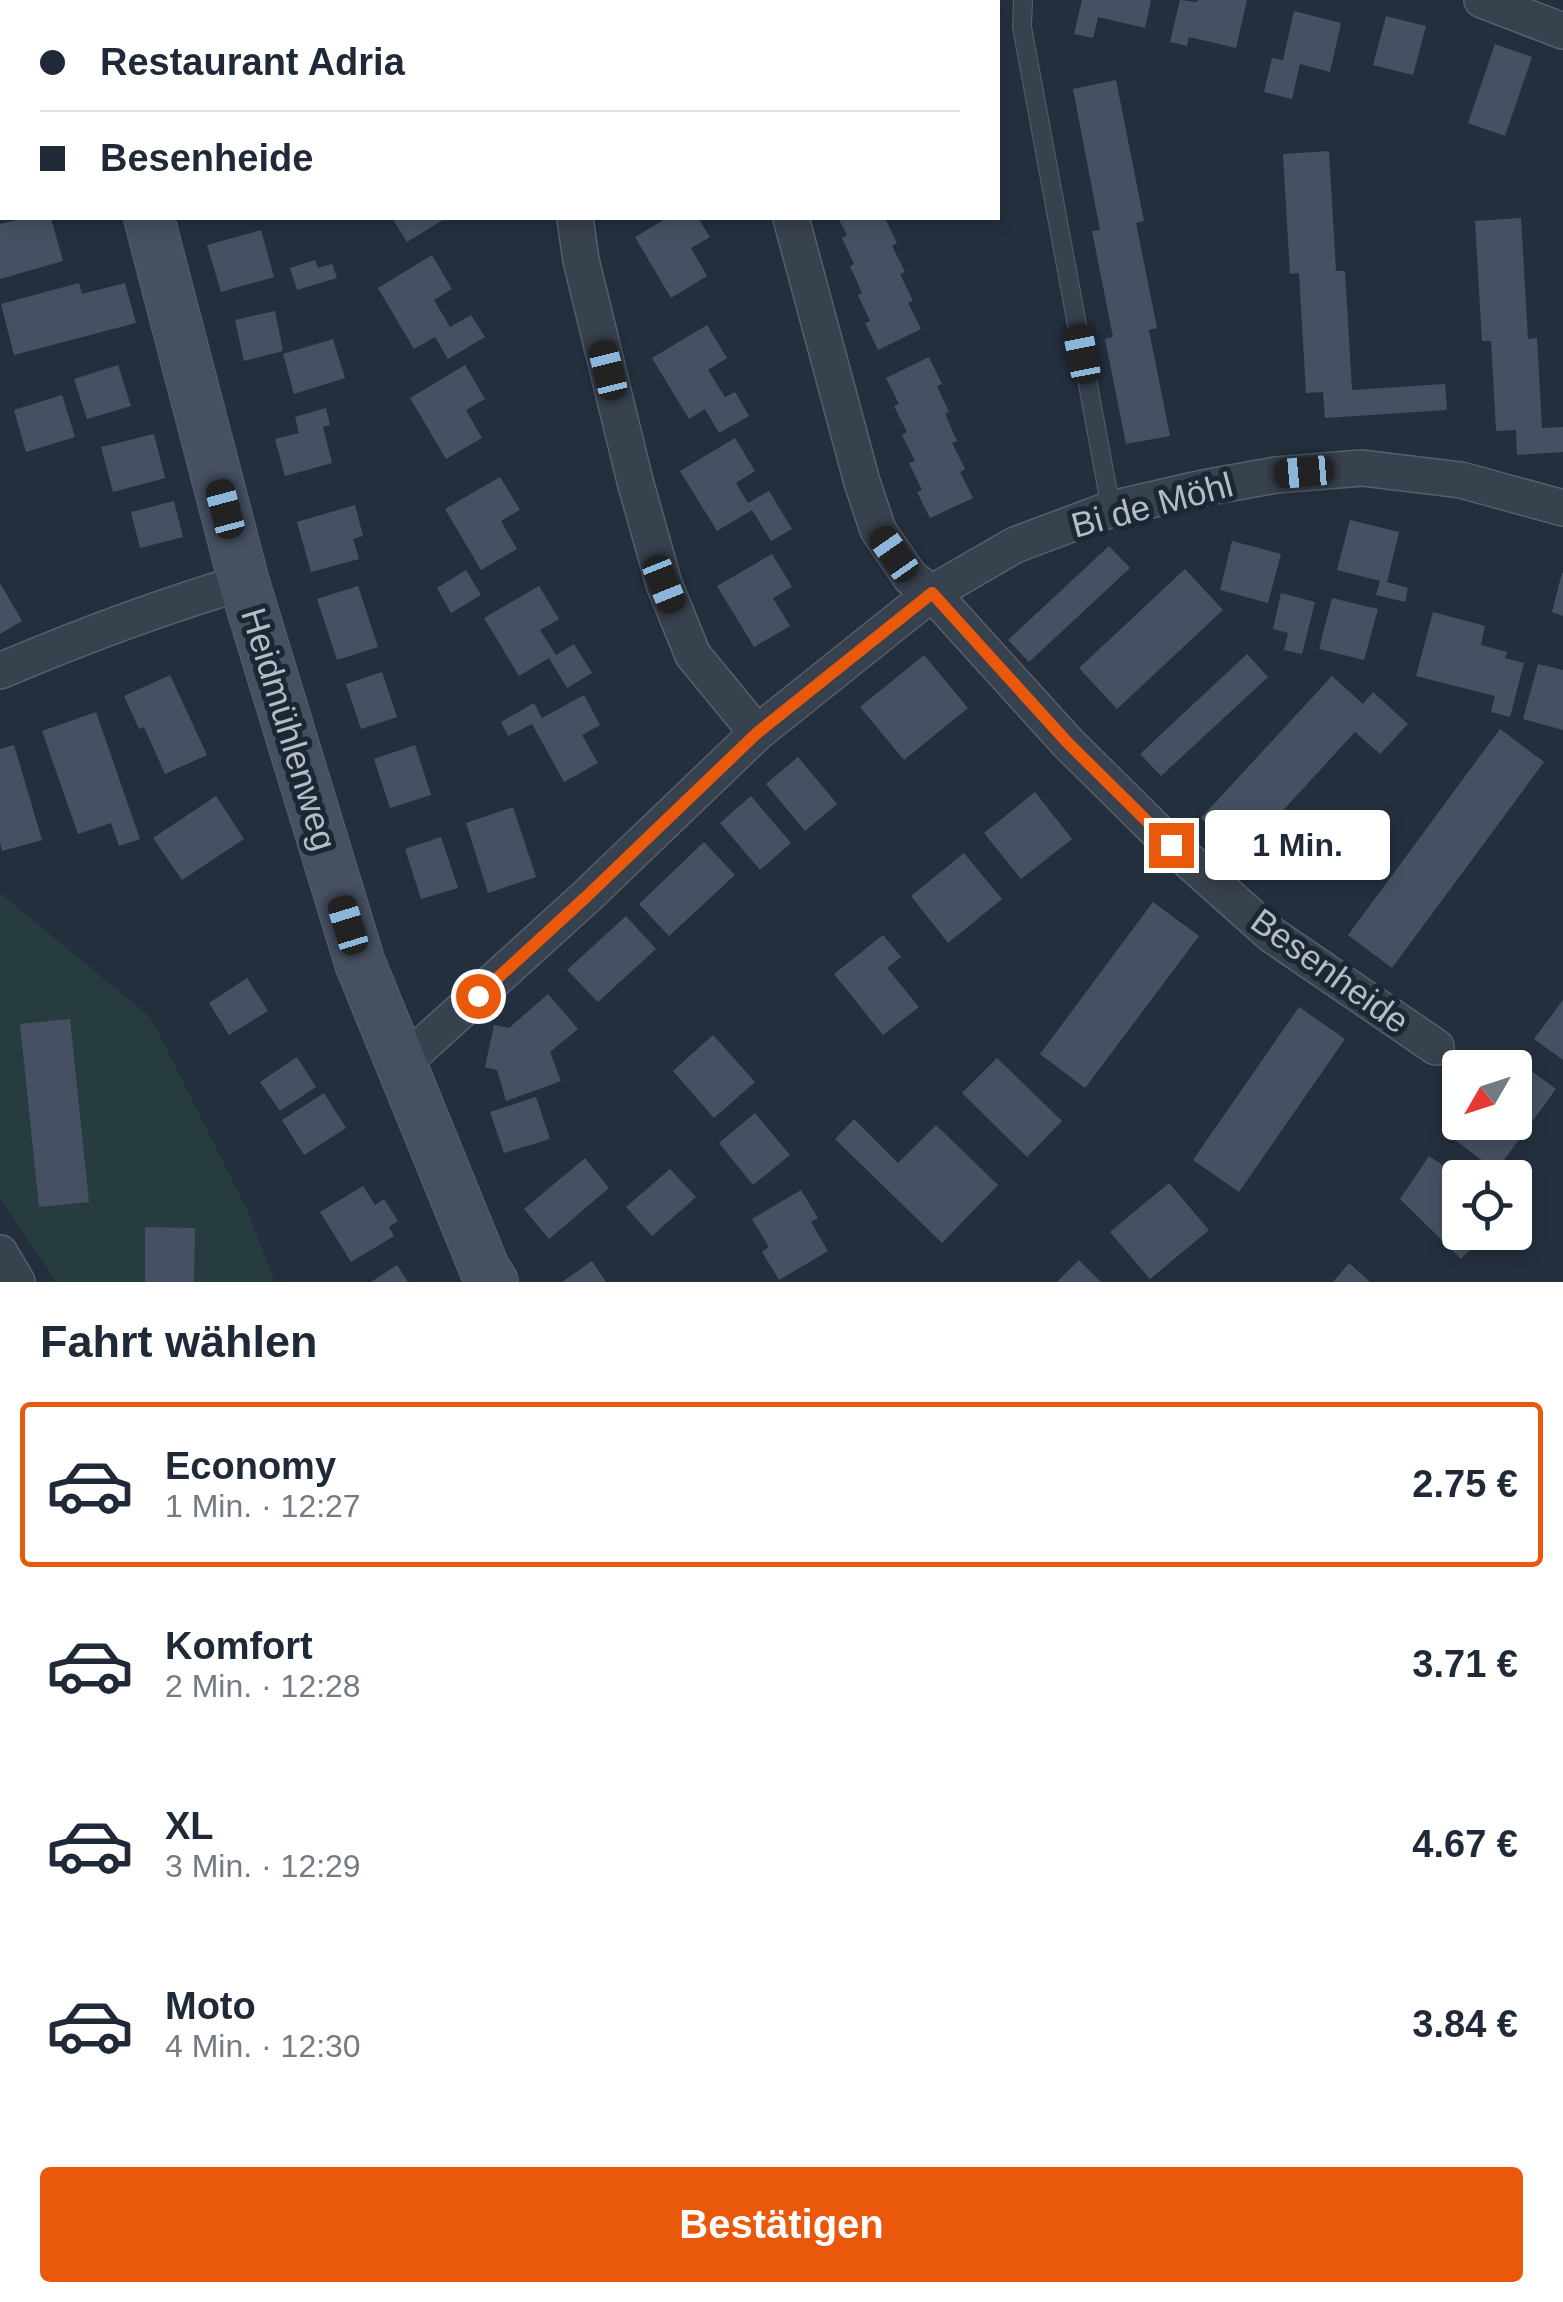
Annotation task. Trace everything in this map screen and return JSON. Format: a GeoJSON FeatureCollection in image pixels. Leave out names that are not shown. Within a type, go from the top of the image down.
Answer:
{"type":"FeatureCollection","features":[{"type":"Feature","properties":{"kind":"street"},"geometry":{"type":"LineString","coordinates":[[1482,0],[1563,32]]}},
{"type":"Feature","properties":{"kind":"street","name":"Heidmühlenweg"},"geometry":{"type":"LineString","coordinates":[[150,220],[244,582],[360,963],[493,1282]]}},
{"type":"Feature","properties":{"kind":"street"},"geometry":{"type":"LineString","coordinates":[[576,220],[594,316],[664,584],[693,655],[757,733]]}},
{"type":"Feature","properties":{"kind":"street"},"geometry":{"type":"LineString","coordinates":[[792,220],[878,530],[911,578],[932,593]]}},
{"type":"Feature","properties":{"kind":"street","name":"Bi de Möhl"},"geometry":{"type":"LineString","coordinates":[[400,1066],[586,897],[757,733],[932,593],[1014,544],[1111,510],[1202,488],[1257,478],[1362,468],[1461,480],[1563,508]]}},
{"type":"Feature","properties":{"kind":"street"},"geometry":{"type":"LineString","coordinates":[[0,671],[71,640],[244,582]]}},
{"type":"Feature","properties":{"kind":"street","name":"Besenheide"},"geometry":{"type":"LineString","coordinates":[[932,593],[1067,742],[1171,845],[1272,935],[1436,1047]]}},
{"type":"Feature","properties":{"kind":"street"},"geometry":{"type":"LineString","coordinates":[[0,1253],[17,1282]]}},
{"type":"Feature","properties":{"kind":"lane"},"geometry":{"type":"LineString","coordinates":[[1024,0],[1022,28],[1111,510]]}},
{"type":"Feature","properties":{"kind":"green space"},"geometry":{"type":"Polygon","coordinates":[[[0,893],[151,1018],[247,1210],[275,1282],[57,1282],[0,1199],[0,893]]]}},
{"type":"Feature","properties":{"kind":"building"},"geometry":{"type":"Polygon","coordinates":[[[1082,0],[1151,0],[1145,28],[1098,17],[1093,38],[1074,34],[1082,0]]]}},
{"type":"Feature","properties":{"kind":"building"},"geometry":{"type":"Polygon","coordinates":[[[1180,0],[1247,0],[1236,48],[1189,37],[1187,46],[1170,42],[1180,0]]]}},
{"type":"Feature","properties":{"kind":"building"},"geometry":{"type":"Polygon","coordinates":[[[1294,11],[1341,23],[1330,72],[1300,64],[1292,99],[1264,92],[1272,58],[1283,60],[1294,11]]]}},
{"type":"Feature","properties":{"kind":"building"},"geometry":{"type":"Polygon","coordinates":[[[1386,16],[1426,26],[1413,75],[1373,65],[1386,16]]]}},
{"type":"Feature","properties":{"kind":"building"},"geometry":{"type":"Polygon","coordinates":[[[1495,44],[1532,57],[1505,136],[1468,123],[1495,44]]]}},
{"type":"Feature","properties":{"kind":"building"},"geometry":{"type":"Polygon","coordinates":[[[1116,80],[1144,221],[1136,223],[1157,328],[1149,330],[1170,436],[1126,444],[1105,339],[1113,337],[1092,231],[1100,230],[1073,89],[1116,80]]]}},
{"type":"Feature","properties":{"kind":"building"},"geometry":{"type":"Polygon","coordinates":[[[1329,151],[1336,271],[1345,271],[1352,390],[1445,384],[1447,410],[1325,418],[1323,392],[1306,393],[1299,273],[1290,274],[1283,154],[1329,151]]]}},
{"type":"Feature","properties":{"kind":"building"},"geometry":{"type":"Polygon","coordinates":[[[1521,218],[1528,339],[1537,338],[1542,428],[1563,427],[1563,452],[1517,455],[1516,430],[1496,431],[1491,341],[1482,341],[1475,221],[1521,218]]]}},
{"type":"Feature","properties":{"kind":"building"},"geometry":{"type":"Polygon","coordinates":[[[52,220],[63,261],[0,279],[0,224],[52,220]]]}},
{"type":"Feature","properties":{"kind":"building"},"geometry":{"type":"Polygon","coordinates":[[[393,220],[443,220],[407,242],[393,220]]]}},
{"type":"Feature","properties":{"kind":"building"},"geometry":{"type":"Polygon","coordinates":[[[664,220],[699,220],[710,237],[691,248],[707,276],[671,298],[635,237],[664,220]]]}},
{"type":"Feature","properties":{"kind":"building"},"geometry":{"type":"Polygon","coordinates":[[[839,220],[886,220],[897,243],[892,246],[905,272],[900,274],[913,301],[908,303],[921,329],[878,350],[865,323],[870,321],[858,295],[862,293],[850,266],[854,264],[842,238],[847,235],[839,220]]]}},
{"type":"Feature","properties":{"kind":"building"},"geometry":{"type":"Polygon","coordinates":[[[261,230],[274,277],[221,292],[207,245],[261,230]]]}},
{"type":"Feature","properties":{"kind":"building"},"geometry":{"type":"Polygon","coordinates":[[[432,255],[452,289],[434,300],[450,327],[471,315],[485,337],[448,359],[435,337],[414,349],[378,288],[432,255]]]}},
{"type":"Feature","properties":{"kind":"building"},"geometry":{"type":"Polygon","coordinates":[[[315,260],[318,268],[332,264],[337,278],[297,290],[290,268],[315,260]]]}},
{"type":"Feature","properties":{"kind":"building"},"geometry":{"type":"Polygon","coordinates":[[[79,283],[82,294],[125,283],[136,323],[14,355],[1,304],[79,283]]]}},
{"type":"Feature","properties":{"kind":"building"},"geometry":{"type":"Polygon","coordinates":[[[275,311],[283,351],[244,361],[235,320],[275,311]]]}},
{"type":"Feature","properties":{"kind":"building"},"geometry":{"type":"Polygon","coordinates":[[[707,325],[727,358],[708,370],[725,397],[735,392],[749,416],[719,433],[705,409],[689,419],[652,358],[707,325]]]}},
{"type":"Feature","properties":{"kind":"building"},"geometry":{"type":"Polygon","coordinates":[[[333,339],[345,378],[294,394],[283,354],[333,339]]]}},
{"type":"Feature","properties":{"kind":"building"},"geometry":{"type":"Polygon","coordinates":[[[929,357],[942,384],[937,386],[957,441],[952,443],[965,469],[960,472],[973,498],[930,518],[909,463],[915,461],[902,435],[907,432],[894,406],[899,404],[886,378],[929,357]]]}},
{"type":"Feature","properties":{"kind":"building"},"geometry":{"type":"Polygon","coordinates":[[[118,365],[131,406],[87,419],[74,379],[118,365]]]}},
{"type":"Feature","properties":{"kind":"building"},"geometry":{"type":"Polygon","coordinates":[[[465,365],[485,399],[466,410],[482,438],[446,459],[410,398],[465,365]]]}},
{"type":"Feature","properties":{"kind":"building"},"geometry":{"type":"Polygon","coordinates":[[[62,395],[75,437],[26,452],[14,410],[62,395]]]}},
{"type":"Feature","properties":{"kind":"building"},"geometry":{"type":"Polygon","coordinates":[[[326,408],[330,425],[323,427],[332,463],[285,476],[275,439],[299,433],[295,417],[326,408]]]}},
{"type":"Feature","properties":{"kind":"building"},"geometry":{"type":"Polygon","coordinates":[[[154,434],[165,478],[113,492],[101,447],[154,434]]]}},
{"type":"Feature","properties":{"kind":"building"},"geometry":{"type":"Polygon","coordinates":[[[735,438],[755,471],[736,483],[748,503],[769,491],[792,529],[771,541],[752,510],[717,531],[680,471],[735,438]]]}},
{"type":"Feature","properties":{"kind":"building"},"geometry":{"type":"Polygon","coordinates":[[[500,477],[520,510],[501,521],[517,549],[481,570],[445,509],[500,477]]]}},
{"type":"Feature","properties":{"kind":"building"},"geometry":{"type":"Polygon","coordinates":[[[174,501],[183,537],[140,548],[131,512],[174,501]]]}},
{"type":"Feature","properties":{"kind":"building"},"geometry":{"type":"Polygon","coordinates":[[[355,505],[363,536],[353,539],[359,559],[311,572],[297,522],[355,505]]]}},
{"type":"Feature","properties":{"kind":"building"},"geometry":{"type":"Polygon","coordinates":[[[1350,520],[1399,532],[1387,582],[1408,588],[1405,602],[1376,595],[1380,581],[1337,570],[1350,520]]]}},
{"type":"Feature","properties":{"kind":"building"},"geometry":{"type":"Polygon","coordinates":[[[1232,541],[1281,554],[1268,603],[1220,590],[1232,541]]]}},
{"type":"Feature","properties":{"kind":"building"},"geometry":{"type":"Polygon","coordinates":[[[1109,546],[1130,568],[1029,662],[1008,640],[1109,546]]]}},
{"type":"Feature","properties":{"kind":"building"},"geometry":{"type":"Polygon","coordinates":[[[772,554],[792,587],[773,598],[790,626],[754,647],[717,586],[772,554]]]}},
{"type":"Feature","properties":{"kind":"building"},"geometry":{"type":"Polygon","coordinates":[[[1185,569],[1223,610],[1117,709],[1079,668],[1185,569]]]}},
{"type":"Feature","properties":{"kind":"building"},"geometry":{"type":"Polygon","coordinates":[[[466,570],[481,595],[451,613],[437,588],[466,570]]]}},
{"type":"Feature","properties":{"kind":"building"},"geometry":{"type":"Polygon","coordinates":[[[1563,573],[1563,616],[1552,612],[1563,573]]]}},
{"type":"Feature","properties":{"kind":"building"},"geometry":{"type":"Polygon","coordinates":[[[0,583],[22,621],[0,634],[0,583]]]}},
{"type":"Feature","properties":{"kind":"building"},"geometry":{"type":"Polygon","coordinates":[[[358,586],[378,647],[337,660],[317,599],[358,586]]]}},
{"type":"Feature","properties":{"kind":"building"},"geometry":{"type":"Polygon","coordinates":[[[539,586],[559,619],[540,630],[556,655],[574,644],[592,673],[567,688],[549,658],[519,676],[484,618],[539,586]]]}},
{"type":"Feature","properties":{"kind":"building"},"geometry":{"type":"Polygon","coordinates":[[[1281,593],[1315,602],[1302,654],[1284,650],[1288,633],[1273,629],[1281,593]]]}},
{"type":"Feature","properties":{"kind":"building"},"geometry":{"type":"Polygon","coordinates":[[[1332,598],[1378,609],[1364,660],[1319,649],[1332,598]]]}},
{"type":"Feature","properties":{"kind":"building"},"geometry":{"type":"Polygon","coordinates":[[[1433,612],[1485,626],[1481,645],[1507,652],[1505,658],[1524,663],[1510,717],[1491,712],[1495,696],[1416,676],[1433,612]]]}},
{"type":"Feature","properties":{"kind":"building"},"geometry":{"type":"Polygon","coordinates":[[[1247,654],[1268,677],[1161,776],[1140,754],[1247,654]]]}},
{"type":"Feature","properties":{"kind":"building"},"geometry":{"type":"Polygon","coordinates":[[[924,655],[968,708],[904,760],[860,707],[924,655]]]}},
{"type":"Feature","properties":{"kind":"building"},"geometry":{"type":"Polygon","coordinates":[[[1538,664],[1563,670],[1563,730],[1523,719],[1538,664]]]}},
{"type":"Feature","properties":{"kind":"building"},"geometry":{"type":"Polygon","coordinates":[[[382,672],[397,717],[361,729],[346,684],[382,672]]]}},
{"type":"Feature","properties":{"kind":"building"},"geometry":{"type":"Polygon","coordinates":[[[170,675],[207,755],[165,774],[144,727],[139,729],[124,696],[170,675]]]}},
{"type":"Feature","properties":{"kind":"building"},"geometry":{"type":"Polygon","coordinates":[[[1332,676],[1363,704],[1373,692],[1408,724],[1380,754],[1355,732],[1242,855],[1201,818],[1332,676]]]}},
{"type":"Feature","properties":{"kind":"building"},"geometry":{"type":"Polygon","coordinates":[[[584,695],[600,725],[582,735],[598,763],[564,782],[532,724],[508,736],[501,722],[534,703],[542,718],[584,695]]]}},
{"type":"Feature","properties":{"kind":"building"},"geometry":{"type":"Polygon","coordinates":[[[96,712],[140,839],[119,846],[111,823],[78,834],[42,731],[96,712]]]}},
{"type":"Feature","properties":{"kind":"building"},"geometry":{"type":"Polygon","coordinates":[[[1500,729],[1544,762],[1392,968],[1348,935],[1500,729]]]}},
{"type":"Feature","properties":{"kind":"building"},"geometry":{"type":"Polygon","coordinates":[[[14,745],[42,840],[2,851],[0,749],[14,745]]]}},
{"type":"Feature","properties":{"kind":"building"},"geometry":{"type":"Polygon","coordinates":[[[415,745],[431,795],[390,808],[374,759],[415,745]]]}},
{"type":"Feature","properties":{"kind":"building"},"geometry":{"type":"Polygon","coordinates":[[[798,757],[837,804],[805,831],[766,784],[798,757]]]}},
{"type":"Feature","properties":{"kind":"building"},"geometry":{"type":"Polygon","coordinates":[[[1035,792],[1072,839],[1021,879],[984,833],[1035,792]]]}},
{"type":"Feature","properties":{"kind":"building"},"geometry":{"type":"Polygon","coordinates":[[[216,796],[244,839],[182,880],[153,838],[216,796]]]}},
{"type":"Feature","properties":{"kind":"building"},"geometry":{"type":"Polygon","coordinates":[[[751,796],[791,843],[760,870],[720,823],[751,796]]]}},
{"type":"Feature","properties":{"kind":"building"},"geometry":{"type":"Polygon","coordinates":[[[513,807],[536,877],[488,893],[466,823],[513,807]]]}},
{"type":"Feature","properties":{"kind":"building"},"geometry":{"type":"Polygon","coordinates":[[[441,837],[458,888],[421,899],[405,849],[441,837]]]}},
{"type":"Feature","properties":{"kind":"building"},"geometry":{"type":"Polygon","coordinates":[[[704,842],[735,875],[669,936],[639,904],[704,842]]]}},
{"type":"Feature","properties":{"kind":"building"},"geometry":{"type":"Polygon","coordinates":[[[964,853],[1002,899],[948,943],[911,896],[964,853]]]}},
{"type":"Feature","properties":{"kind":"building"},"geometry":{"type":"Polygon","coordinates":[[[1153,902],[1199,936],[1085,1088],[1040,1054],[1153,902]]]}},
{"type":"Feature","properties":{"kind":"building"},"geometry":{"type":"Polygon","coordinates":[[[626,916],[656,949],[598,1002],[567,970],[626,916]]]}},
{"type":"Feature","properties":{"kind":"building"},"geometry":{"type":"Polygon","coordinates":[[[883,935],[901,957],[887,968],[919,1007],[883,1035],[834,974],[883,935]]]}},
{"type":"Feature","properties":{"kind":"building"},"geometry":{"type":"Polygon","coordinates":[[[247,978],[268,1011],[229,1035],[209,1003],[247,978]]]}},
{"type":"Feature","properties":{"kind":"building"},"geometry":{"type":"Polygon","coordinates":[[[548,994],[578,1029],[550,1052],[561,1081],[506,1101],[497,1070],[485,1067],[494,1025],[509,1028],[548,994]]]}},
{"type":"Feature","properties":{"kind":"building"},"geometry":{"type":"Polygon","coordinates":[[[1563,1000],[1563,1060],[1534,1039],[1563,1000]]]}},
{"type":"Feature","properties":{"kind":"building"},"geometry":{"type":"Polygon","coordinates":[[[1299,1007],[1345,1039],[1239,1192],[1193,1160],[1299,1007]]]}},
{"type":"Feature","properties":{"kind":"building"},"geometry":{"type":"Polygon","coordinates":[[[70,1019],[89,1202],[39,1207],[20,1024],[70,1019]]]}},
{"type":"Feature","properties":{"kind":"building"},"geometry":{"type":"Polygon","coordinates":[[[713,1035],[755,1082],[714,1118],[673,1071],[713,1035]]]}},
{"type":"Feature","properties":{"kind":"building"},"geometry":{"type":"Polygon","coordinates":[[[297,1057],[316,1087],[280,1111],[260,1082],[297,1057]]]}},
{"type":"Feature","properties":{"kind":"building"},"geometry":{"type":"Polygon","coordinates":[[[997,1058],[1062,1121],[1027,1157],[962,1093],[997,1058]]]}},
{"type":"Feature","properties":{"kind":"building"},"geometry":{"type":"Polygon","coordinates":[[[1532,1071],[1556,1089],[1532,1122],[1532,1071]]]}},
{"type":"Feature","properties":{"kind":"building"},"geometry":{"type":"Polygon","coordinates":[[[324,1093],[346,1128],[304,1155],[282,1120],[324,1093]]]}},
{"type":"Feature","properties":{"kind":"building"},"geometry":{"type":"Polygon","coordinates":[[[536,1097],[550,1139],[504,1153],[490,1112],[536,1097]]]}},
{"type":"Feature","properties":{"kind":"building"},"geometry":{"type":"Polygon","coordinates":[[[755,1113],[790,1155],[753,1185],[719,1143],[755,1113]]]}},
{"type":"Feature","properties":{"kind":"building"},"geometry":{"type":"Polygon","coordinates":[[[854,1119],[898,1163],[936,1125],[998,1185],[942,1243],[835,1139],[854,1119]]]}},
{"type":"Feature","properties":{"kind":"building"},"geometry":{"type":"Polygon","coordinates":[[[1455,1140],[1519,1140],[1504,1160],[1481,1160],[1455,1140]]]}},
{"type":"Feature","properties":{"kind":"building"},"geometry":{"type":"Polygon","coordinates":[[[1429,1156],[1442,1165],[1442,1240],[1400,1199],[1429,1156]]]}},
{"type":"Feature","properties":{"kind":"building"},"geometry":{"type":"Polygon","coordinates":[[[585,1158],[609,1188],[549,1239],[524,1209],[585,1158]]]}},
{"type":"Feature","properties":{"kind":"building"},"geometry":{"type":"Polygon","coordinates":[[[670,1169],[696,1197],[652,1236],[626,1207],[670,1169]]]}},
{"type":"Feature","properties":{"kind":"building"},"geometry":{"type":"Polygon","coordinates":[[[1169,1183],[1209,1230],[1150,1279],[1110,1232],[1169,1183]]]}},
{"type":"Feature","properties":{"kind":"building"},"geometry":{"type":"Polygon","coordinates":[[[363,1186],[375,1205],[384,1199],[398,1221],[389,1227],[394,1236],[351,1262],[320,1212],[363,1186]]]}},
{"type":"Feature","properties":{"kind":"building"},"geometry":{"type":"Polygon","coordinates":[[[801,1190],[818,1218],[811,1222],[828,1251],[779,1280],[762,1252],[769,1247],[752,1219],[801,1190]]]}},
{"type":"Feature","properties":{"kind":"building"},"geometry":{"type":"Polygon","coordinates":[[[145,1227],[195,1228],[194,1282],[145,1282],[145,1227]]]}},
{"type":"Feature","properties":{"kind":"building"},"geometry":{"type":"Polygon","coordinates":[[[1452,1250],[1470,1250],[1461,1259],[1452,1250]]]}},
{"type":"Feature","properties":{"kind":"building"},"geometry":{"type":"Polygon","coordinates":[[[1079,1260],[1101,1282],[1057,1282],[1079,1260]]]}},
{"type":"Feature","properties":{"kind":"building"},"geometry":{"type":"Polygon","coordinates":[[[592,1261],[606,1282],[562,1282],[592,1261]]]}},
{"type":"Feature","properties":{"kind":"building"},"geometry":{"type":"Polygon","coordinates":[[[1349,1263],[1370,1282],[1333,1282],[1349,1263]]]}},
{"type":"Feature","properties":{"kind":"building"},"geometry":{"type":"Polygon","coordinates":[[[397,1265],[408,1282],[371,1282],[397,1265]]]}},
{"type":"Feature","properties":{"kind":"route"},"geometry":{"type":"LineString","coordinates":[[478,996],[757,733],[932,593],[1067,742],[1171,845]]}}]}
